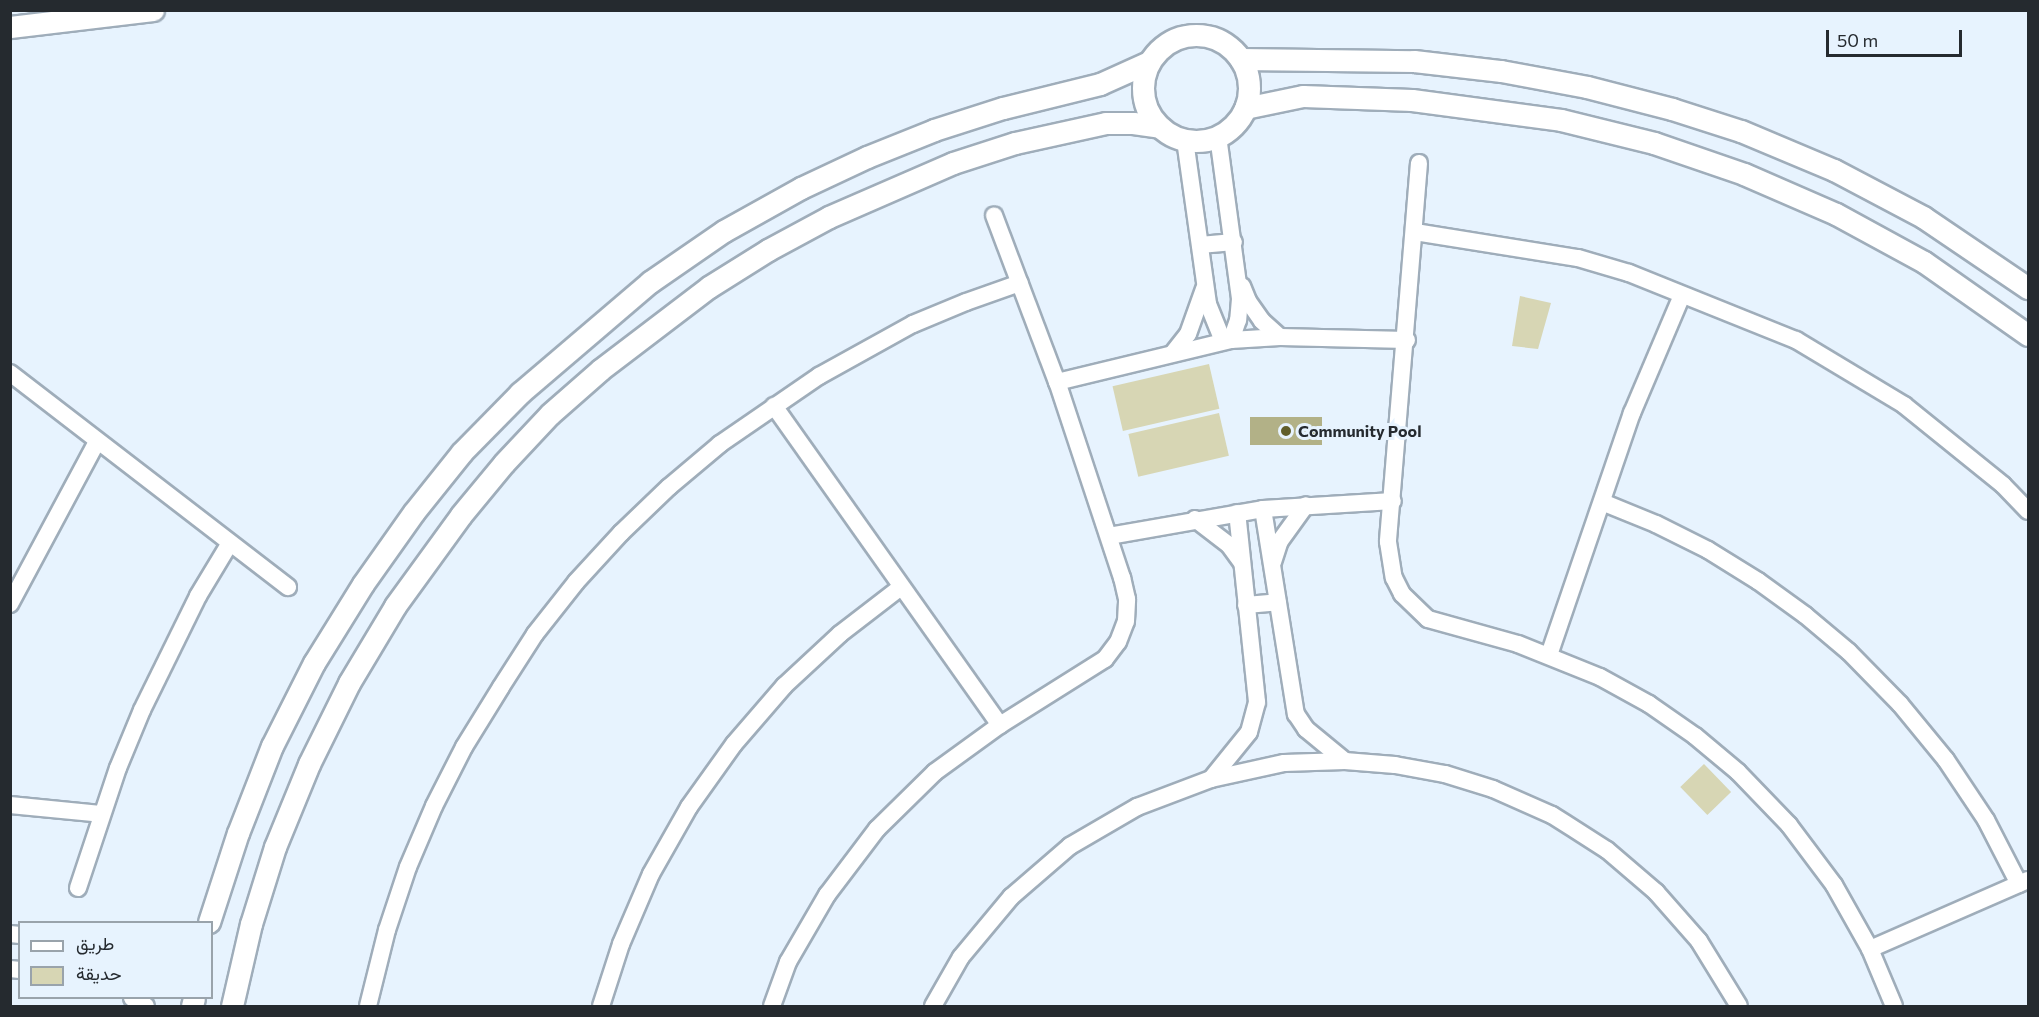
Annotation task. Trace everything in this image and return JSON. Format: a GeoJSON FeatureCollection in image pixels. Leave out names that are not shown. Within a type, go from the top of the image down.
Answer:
{"type":"FeatureCollection","features":[{"type":"Feature","properties":{"kind":"street"},"geometry":{"type":"LineString","coordinates":[[10,27],[153,10]]}},
{"type":"Feature","properties":{"kind":"street"},"geometry":{"type":"LineString","coordinates":[[208,921],[238,833],[272,746],[314,663],[363,584],[414,512],[462,452],[520,393],[650,282],[724,231],[801,188],[867,157],[934,130],[1003,108],[1100,84],[1149,62],[1161,48],[1176,38],[1194,35],[1212,37],[1228,46],[1240,59],[1247,75],[1248,91],[1245,108],[1234,124],[1218,136],[1196,141],[1185,140],[1160,127],[1133,123],[1106,123],[1015,143],[953,163],[829,217],[768,250],[709,287],[600,370],[550,414],[504,463],[461,515],[395,606],[348,683],[309,764],[275,847],[251,924],[232,1006]]}},
{"type":"Feature","properties":{"kind":"street"},"geometry":{"type":"LineString","coordinates":[[1240,59],[1425,62],[1501,71],[1587,87],[1672,109],[1742,131],[1834,170],[1923,217],[2028,288]]}},
{"type":"Feature","properties":{"kind":"street"},"geometry":{"type":"LineString","coordinates":[[1149,62],[1143,89],[1151,116],[1160,127]]}},
{"type":"Feature","properties":{"kind":"street"},"geometry":{"type":"LineString","coordinates":[[1245,108],[1303,96],[1412,100],[1561,120],[1654,143],[1744,174],[1836,214],[1924,262],[2007,318],[2028,335]]}},
{"type":"Feature","properties":{"kind":"street"},"geometry":{"type":"LineString","coordinates":[[1218,136],[1239,278],[1240,299],[1238,320],[1227,340]]}},
{"type":"Feature","properties":{"kind":"street"},"geometry":{"type":"LineString","coordinates":[[1185,140],[1205,286],[1215,324],[1227,340]]}},
{"type":"Feature","properties":{"kind":"street"},"geometry":{"type":"LineString","coordinates":[[1419,163],[1389,560],[1398,586],[1414,608],[1428,619],[1518,644],[1600,677],[1649,704],[1695,736],[1738,772],[1790,825],[1834,885],[1870,949],[1894,1006]]}},
{"type":"Feature","properties":{"kind":"street"},"geometry":{"type":"LineString","coordinates":[[772,1006],[788,963],[827,895],[877,829],[935,772],[1000,725],[1087,672],[1104,659],[1118,642],[1126,621],[1127,600],[1109,536],[1057,382],[994,214]]}},
{"type":"Feature","properties":{"kind":"street"},"geometry":{"type":"LineString","coordinates":[[1415,232],[1578,258],[1629,273],[1796,340],[1904,405],[2003,485],[2028,511]]}},
{"type":"Feature","properties":{"kind":"street"},"geometry":{"type":"LineString","coordinates":[[1200,245],[1234,242]]}},
{"type":"Feature","properties":{"kind":"street"},"geometry":{"type":"LineString","coordinates":[[1239,278],[1248,301],[1262,321],[1280,337]]}},
{"type":"Feature","properties":{"kind":"street"},"geometry":{"type":"LineString","coordinates":[[368,1006],[387,930],[408,867],[434,806],[464,747],[535,634],[576,582],[621,532],[720,444],[819,376],[913,324],[1020,283]]}},
{"type":"Feature","properties":{"kind":"street"},"geometry":{"type":"LineString","coordinates":[[1173,353],[1188,334],[1205,286]]}},
{"type":"Feature","properties":{"kind":"street"},"geometry":{"type":"LineString","coordinates":[[1549,655],[1632,413],[1682,295]]}},
{"type":"Feature","properties":{"kind":"street"},"geometry":{"type":"LineString","coordinates":[[1057,382],[1227,340],[1280,337],[1407,340]]}},
{"type":"Feature","properties":{"kind":"street"},"geometry":{"type":"LineString","coordinates":[[10,373],[288,587]]}},
{"type":"Feature","properties":{"kind":"street"},"geometry":{"type":"LineString","coordinates":[[774,406],[848,506],[901,587],[1000,725]]}},
{"type":"Feature","properties":{"kind":"street"},"geometry":{"type":"LineString","coordinates":[[10,604],[97,442]]}},
{"type":"Feature","properties":{"kind":"street"},"geometry":{"type":"LineString","coordinates":[[1109,536],[1195,519],[1263,509],[1393,501]]}},
{"type":"Feature","properties":{"kind":"street"},"geometry":{"type":"LineString","coordinates":[[1602,502],[1666,530],[1758,580],[1850,652],[1900,704],[1946,760],[2024,882],[1870,949]]}},
{"type":"Feature","properties":{"kind":"street"},"geometry":{"type":"LineString","coordinates":[[1273,562],[1280,541],[1305,505]]}},
{"type":"Feature","properties":{"kind":"street"},"geometry":{"type":"LineString","coordinates":[[1263,509],[1296,714],[1306,729],[1345,761]]}},
{"type":"Feature","properties":{"kind":"street"},"geometry":{"type":"LineString","coordinates":[[1211,779],[1240,746],[1254,717],[1257,702],[1237,513]]}},
{"type":"Feature","properties":{"kind":"street"},"geometry":{"type":"LineString","coordinates":[[1195,519],[1229,545],[1242,562]]}},
{"type":"Feature","properties":{"kind":"street"},"geometry":{"type":"LineString","coordinates":[[78,888],[101,814],[122,758],[169,652],[198,596],[230,543]]}},
{"type":"Feature","properties":{"kind":"street"},"geometry":{"type":"LineString","coordinates":[[601,1006],[621,944],[651,874],[689,807],[727,753],[784,686],[840,634],[901,587]]}},
{"type":"Feature","properties":{"kind":"street"},"geometry":{"type":"LineString","coordinates":[[1246,605],[1278,602]]}},
{"type":"Feature","properties":{"kind":"street"},"geometry":{"type":"LineString","coordinates":[[933,1006],[961,957],[1011,897],[1070,846],[1137,807],[1211,779],[1284,763],[1345,761],[1395,765],[1445,774],[1493,789],[1552,815],[1607,850],[1656,892],[1699,941],[1739,1006]]}},
{"type":"Feature","properties":{"kind":"street"},"geometry":{"type":"LineString","coordinates":[[10,805],[101,814]]}},
{"type":"Feature","properties":{"kind":"green space"},"geometry":{"type":"Polygon","coordinates":[[[1520,296],[1551,303],[1538,349],[1512,346],[1520,296]]]}},
{"type":"Feature","properties":{"kind":"green space"},"geometry":{"type":"Polygon","coordinates":[[[1209,364],[1219,409],[1123,431],[1113,386],[1209,364]]]}},
{"type":"Feature","properties":{"kind":"green space"},"geometry":{"type":"Polygon","coordinates":[[[1219,413],[1229,456],[1138,477],[1128,434],[1219,413]]]}},
{"type":"Feature","properties":{"kind":"green space"},"geometry":{"type":"Polygon","coordinates":[[[1704,764],[1731,792],[1707,815],[1680,787],[1704,764]]]}},
{"type":"Feature","properties":{"kind":"shaded area","name":"Community Pool"},"geometry":{"type":"Polygon","coordinates":[[[1250,417],[1322,417],[1322,445],[1250,445],[1250,417]]]}},
{"type":"Feature","properties":{"kind":"place","name":"Community Pool"},"geometry":{"type":"Point","coordinates":[1286,431]}}]}
